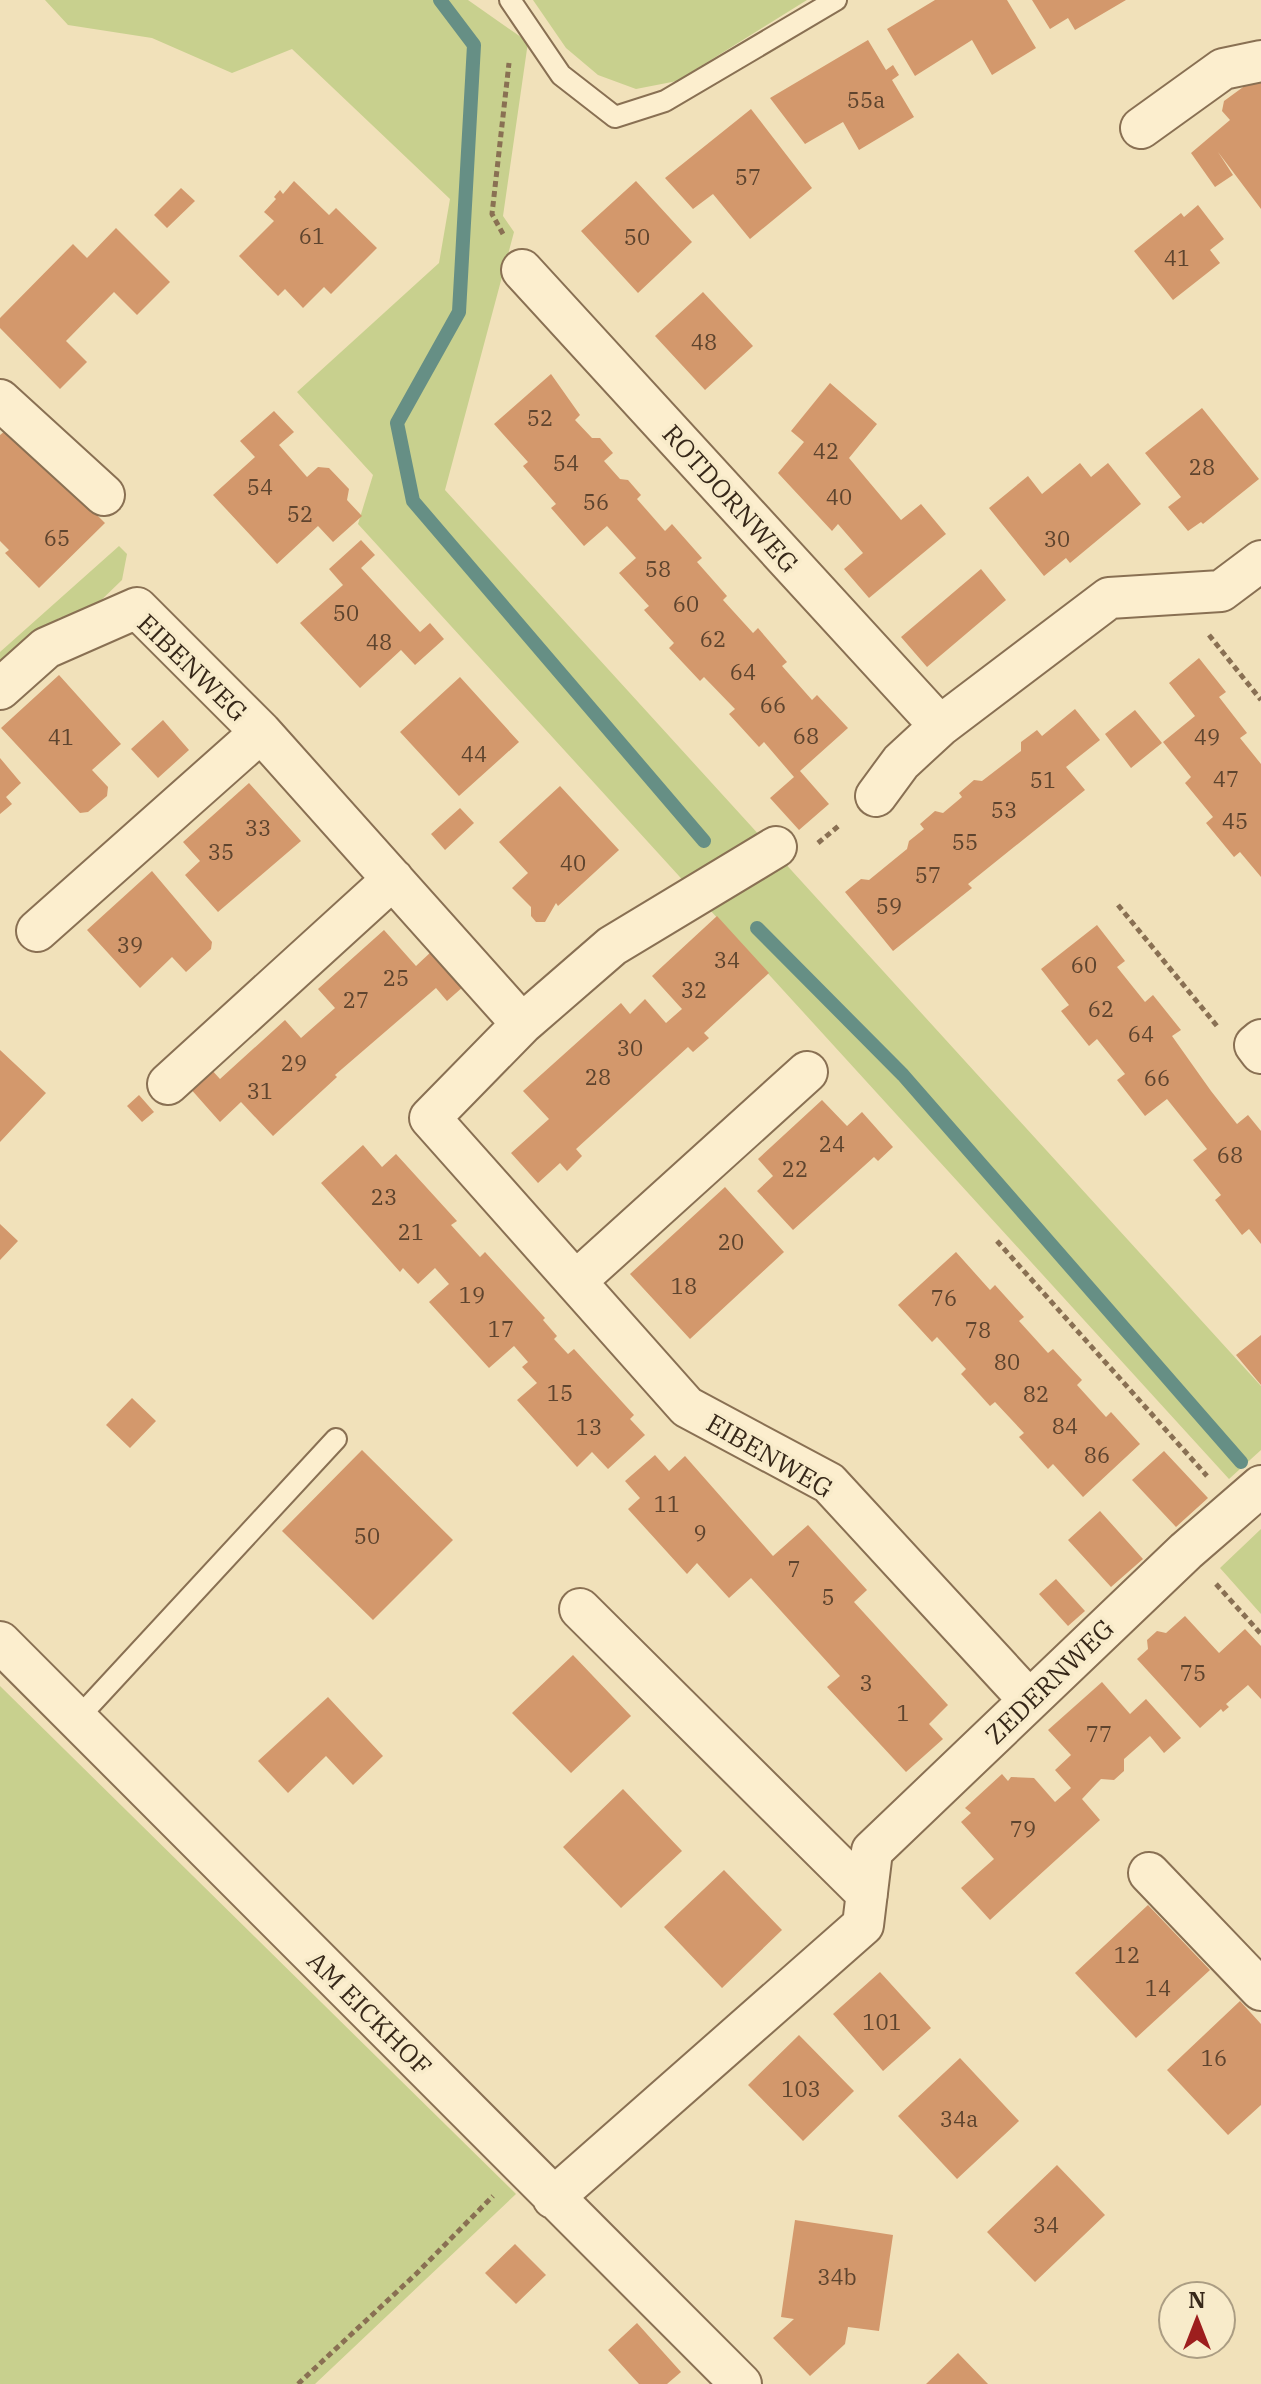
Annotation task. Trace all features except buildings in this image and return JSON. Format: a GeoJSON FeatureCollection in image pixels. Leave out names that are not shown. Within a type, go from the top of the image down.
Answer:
{"type":"FeatureCollection","features":[{"type":"Feature","properties":{"kind":"street"},"geometry":{"type":"LineString","coordinates":[[1141,128],[1223,69],[1261,61]]}},
{"type":"Feature","properties":{"kind":"street","name":"ROTDORNWEG"},"geometry":{"type":"LineString","coordinates":[[522,270],[940,726]]}},
{"type":"Feature","properties":{"kind":"street"},"geometry":{"type":"LineString","coordinates":[[0,400],[104,495]]}},
{"type":"Feature","properties":{"kind":"street"},"geometry":{"type":"LineString","coordinates":[[876,796],[901,762],[940,726],[1109,598],[1221,591],[1261,561]]}},
{"type":"Feature","properties":{"kind":"street","name":"EIBENWEG"},"geometry":{"type":"LineString","coordinates":[[0,689],[46,648],[137,608],[261,732],[522,1024]]}},
{"type":"Feature","properties":{"kind":"street","name":"EIBENWEG"},"geometry":{"type":"LineString","coordinates":[[37,931],[261,732]]}},
{"type":"Feature","properties":{"kind":"street","name":"EIBENWEG"},"geometry":{"type":"LineString","coordinates":[[776,847],[612,946],[522,1024],[430,1118],[687,1407],[829,1483],[1029,1700]]}},
{"type":"Feature","properties":{"kind":"street"},"geometry":{"type":"LineString","coordinates":[[168,1084],[393,879]]}},
{"type":"Feature","properties":{"kind":"street"},"geometry":{"type":"LineString","coordinates":[[576,1281],[807,1072]]}},
{"type":"Feature","properties":{"kind":"street","name":"ZEDERNWEG"},"geometry":{"type":"LineString","coordinates":[[553,2198],[863,1925],[872,1851],[1186,1551],[1249,1498]]}},
{"type":"Feature","properties":{"kind":"street"},"geometry":{"type":"LineString","coordinates":[[580,1609],[867,1894]]}},
{"type":"Feature","properties":{"kind":"street","name":"AM EICKHOF"},"geometry":{"type":"LineString","coordinates":[[0,1642],[741,2384]]}},
{"type":"Feature","properties":{"kind":"street"},"geometry":{"type":"LineString","coordinates":[[1149,1873],[1261,1990]]}},
{"type":"Feature","properties":{"kind":"lane"},"geometry":{"type":"LineString","coordinates":[[513,4],[561,75],[615,117],[665,101],[836,0]]}},
{"type":"Feature","properties":{"kind":"lane"},"geometry":{"type":"LineString","coordinates":[[77,1719],[336,1439]]}},
{"type":"Feature","properties":{"kind":"path"},"geometry":{"type":"LineString","coordinates":[[513,4],[492,214],[522,270]]}},
{"type":"Feature","properties":{"kind":"path"},"geometry":{"type":"LineString","coordinates":[[1192,592],[1208,633],[1261,700]]}},
{"type":"Feature","properties":{"kind":"path"},"geometry":{"type":"LineString","coordinates":[[776,847],[796,861],[876,796]]}},
{"type":"Feature","properties":{"kind":"path"},"geometry":{"type":"LineString","coordinates":[[1118,905],[1228,1040],[1259,1046]]}},
{"type":"Feature","properties":{"kind":"path"},"geometry":{"type":"LineString","coordinates":[[997,1241],[1249,1498]]}},
{"type":"Feature","properties":{"kind":"path"},"geometry":{"type":"LineString","coordinates":[[1186,1551],[1261,1634]]}},
{"type":"Feature","properties":{"kind":"path"},"geometry":{"type":"LineString","coordinates":[[298,2384],[416,2274],[522,2166]]}},
{"type":"Feature","properties":{"kind":"green space"},"geometry":{"type":"Polygon","coordinates":[[[45,0],[468,0],[528,42],[503,216],[514,232],[445,490],[1261,1386],[1261,1450],[1229,1479],[358,524],[373,475],[297,392],[439,263],[450,199],[292,49],[232,73],[152,38],[68,25],[45,0]]]}},
{"type":"Feature","properties":{"kind":"green space"},"geometry":{"type":"Polygon","coordinates":[[[533,0],[807,0],[677,81],[636,89],[598,75],[566,48],[533,0]]]}},
{"type":"Feature","properties":{"kind":"green space"},"geometry":{"type":"Polygon","coordinates":[[[119,546],[127,554],[122,580],[92,609],[59,618],[0,671],[0,652],[119,546]]]}},
{"type":"Feature","properties":{"kind":"green space"},"geometry":{"type":"Polygon","coordinates":[[[1261,1529],[1261,1614],[1220,1568],[1261,1529]]]}},
{"type":"Feature","properties":{"kind":"green space"},"geometry":{"type":"Polygon","coordinates":[[[0,1686],[516,2194],[315,2384],[0,2384],[0,1686]]]}},
{"type":"Feature","properties":{"kind":"waterway"},"geometry":{"type":"LineString","coordinates":[[440,0],[474,45],[459,312],[397,423],[413,501],[704,841]]}},
{"type":"Feature","properties":{"kind":"waterway"},"geometry":{"type":"LineString","coordinates":[[757,928],[903,1075],[1241,1462]]}}]}
